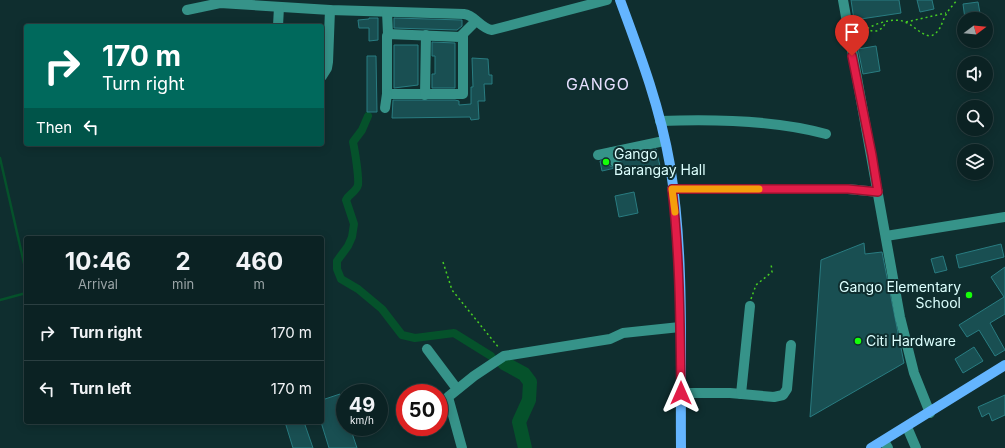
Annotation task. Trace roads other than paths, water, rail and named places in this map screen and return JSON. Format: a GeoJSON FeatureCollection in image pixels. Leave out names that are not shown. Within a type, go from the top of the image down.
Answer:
{"type":"FeatureCollection","features":[{"type":"Feature","properties":{"kind":"main road"},"geometry":{"type":"LineString","coordinates":[[620,0],[647,72],[660,121],[672,189],[677,227],[681,448]]}},
{"type":"Feature","properties":{"kind":"main road"},"geometry":{"type":"LineString","coordinates":[[871,448],[886,444],[907,427],[1005,365]]}},
{"type":"Feature","properties":{"kind":"street"},"geometry":{"type":"LineString","coordinates":[[187,10],[220,3],[330,10],[464,14],[471,16],[492,30],[607,0]]}},
{"type":"Feature","properties":{"kind":"street"},"geometry":{"type":"LineString","coordinates":[[843,0],[908,350],[914,373],[930,413]]}},
{"type":"Feature","properties":{"kind":"street"},"geometry":{"type":"LineString","coordinates":[[278,24],[279,7]]}},
{"type":"Feature","properties":{"kind":"street"},"geometry":{"type":"LineString","coordinates":[[324,73],[328,62],[330,10]]}},
{"type":"Feature","properties":{"kind":"street"},"geometry":{"type":"LineString","coordinates":[[385,108],[387,94],[387,12]]}},
{"type":"Feature","properties":{"kind":"street"},"geometry":{"type":"LineString","coordinates":[[388,34],[460,37],[476,20]]}},
{"type":"Feature","properties":{"kind":"street"},"geometry":{"type":"LineString","coordinates":[[425,95],[426,35]]}},
{"type":"Feature","properties":{"kind":"street"},"geometry":{"type":"LineString","coordinates":[[387,94],[463,94],[463,35]]}},
{"type":"Feature","properties":{"kind":"street"},"geometry":{"type":"LineString","coordinates":[[660,121],[714,119],[808,129],[826,134]]}},
{"type":"Feature","properties":{"kind":"street"},"geometry":{"type":"LineString","coordinates":[[598,155],[664,140]]}},
{"type":"Feature","properties":{"kind":"street"},"geometry":{"type":"LineString","coordinates":[[612,152],[615,162]]}},
{"type":"Feature","properties":{"kind":"street"},"geometry":{"type":"LineString","coordinates":[[672,189],[848,189],[878,192]]}},
{"type":"Feature","properties":{"kind":"street"},"geometry":{"type":"LineString","coordinates":[[886,236],[1005,217]]}},
{"type":"Feature","properties":{"kind":"street"},"geometry":{"type":"LineString","coordinates":[[741,394],[750,306]]}},
{"type":"Feature","properties":{"kind":"street"},"geometry":{"type":"LineString","coordinates":[[462,448],[448,397],[457,389],[505,356],[610,339],[623,333],[680,327]]}},
{"type":"Feature","properties":{"kind":"street"},"geometry":{"type":"LineString","coordinates":[[681,393],[741,394],[770,398],[781,396],[785,394],[791,345]]}},
{"type":"Feature","properties":{"kind":"street"},"geometry":{"type":"LineString","coordinates":[[427,349],[457,389]]}},
{"type":"Feature","properties":{"kind":"street"},"geometry":{"type":"LineString","coordinates":[[907,427],[916,448]]}},
{"type":"Feature","properties":{"kind":"waterway"},"geometry":{"type":"LineString","coordinates":[[368,116],[362,130],[353,142],[356,157],[358,185],[346,200],[354,224],[352,237],[348,246],[337,261],[337,269],[341,279],[358,289],[382,309],[402,335],[415,338],[454,333],[491,356]]}},
{"type":"Feature","properties":{"kind":"waterway"},"geometry":{"type":"LineString","coordinates":[[0,158],[24,263]]}},
{"type":"Feature","properties":{"kind":"waterway"},"geometry":{"type":"LineString","coordinates":[[0,300],[24,294]]}},
{"type":"Feature","properties":{"kind":"waterway"},"geometry":{"type":"LineString","coordinates":[[504,363],[524,374],[530,382],[529,400],[519,422],[525,448]]}},
{"type":"Feature","properties":{"kind":"place","name":"Gango Barangay Hall"},"geometry":{"type":"Point","coordinates":[606,162]}},
{"type":"Feature","properties":{"kind":"place","name":"Gango Elementary School"},"geometry":{"type":"Point","coordinates":[969,295]}},
{"type":"Feature","properties":{"kind":"place","name":"Citi Hardware"},"geometry":{"type":"Point","coordinates":[858,341]}},
{"type":"Feature","properties":{"kind":"district","name":"GANGO"},"geometry":{"type":"Point","coordinates":[598,84]}}]}
